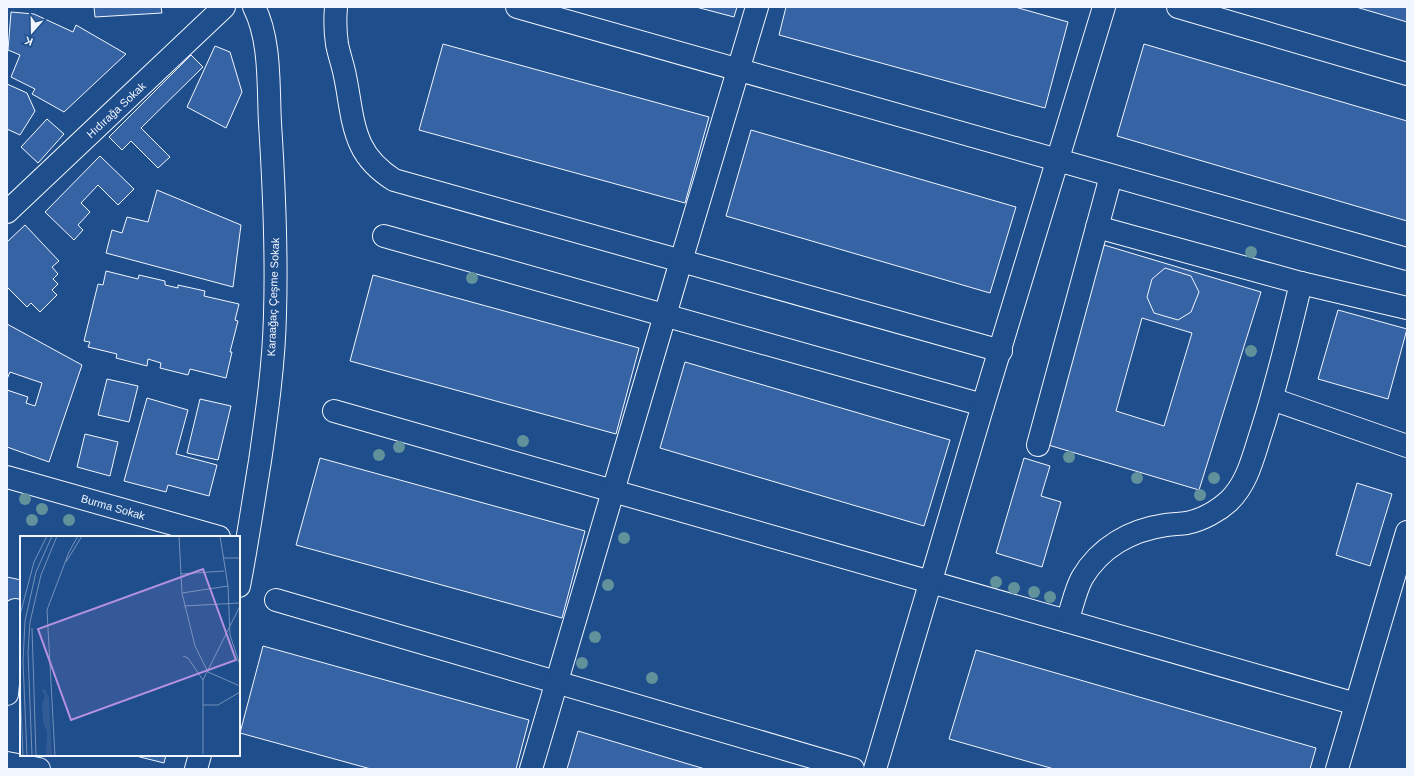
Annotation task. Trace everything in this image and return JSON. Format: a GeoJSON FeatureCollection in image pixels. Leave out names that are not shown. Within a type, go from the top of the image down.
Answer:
{"type":"FeatureCollection","features":[{"type":"Feature","properties":{"kind":"street","name":"Hıdırağa Sokak"},"geometry":{"type":"LineString","coordinates":[[7,212],[224,7]]}},
{"type":"Feature","properties":{"kind":"street","name":"Karaağaç Çeşme Sokak"},"geometry":{"type":"LineString","coordinates":[[240,576],[243,544],[268,404],[275,315],[275,222],[267,63],[264,36],[254,7]]}},
{"type":"Feature","properties":{"kind":"street"},"geometry":{"type":"LineString","coordinates":[[336,7],[335,24],[337,44],[355,126],[361,145],[371,161],[394,180],[1001,351]]}},
{"type":"Feature","properties":{"kind":"street"},"geometry":{"type":"LineString","coordinates":[[517,7],[1407,259]]}},
{"type":"Feature","properties":{"kind":"street"},"geometry":{"type":"LineString","coordinates":[[531,769],[681,261],[758,7]]}},
{"type":"Feature","properties":{"kind":"street"},"geometry":{"type":"LineString","coordinates":[[876,769],[983,405],[1001,351],[1104,7]]}},
{"type":"Feature","properties":{"kind":"street"},"geometry":{"type":"LineString","coordinates":[[1178,7],[1407,74]]}},
{"type":"Feature","properties":{"kind":"street"},"geometry":{"type":"LineString","coordinates":[[1038,445],[1111,176]]}},
{"type":"Feature","properties":{"kind":"street"},"geometry":{"type":"LineString","coordinates":[[1097,227],[1301,283],[1407,308]]}},
{"type":"Feature","properties":{"kind":"street"},"geometry":{"type":"LineString","coordinates":[[384,236],[983,405]]}},
{"type":"Feature","properties":{"kind":"street"},"geometry":{"type":"LineString","coordinates":[[1067,621],[1082,579],[1091,566],[1114,543],[1141,530],[1155,526],[1187,523],[1203,518],[1218,510],[1239,490],[1246,478],[1272,399],[1301,283]]}},
{"type":"Feature","properties":{"kind":"street"},"geometry":{"type":"LineString","coordinates":[[1272,399],[1407,446]]}},
{"type":"Feature","properties":{"kind":"street"},"geometry":{"type":"LineString","coordinates":[[334,412],[1356,704]]}},
{"type":"Feature","properties":{"kind":"street","name":"Burma Sokak"},"geometry":{"type":"LineString","coordinates":[[7,477],[215,536]]}},
{"type":"Feature","properties":{"kind":"street"},"geometry":{"type":"LineString","coordinates":[[1337,769],[1407,532]]}},
{"type":"Feature","properties":{"kind":"street"},"geometry":{"type":"LineString","coordinates":[[276,600],[853,769]]}},
{"type":"Feature","properties":{"kind":"street"},"geometry":{"type":"LineString","coordinates":[[7,694],[14,610]]}},
{"type":"Feature","properties":{"kind":"street"},"geometry":{"type":"LineString","coordinates":[[196,769],[200,756]]}},
{"type":"Feature","properties":{"kind":"street"},"geometry":{"type":"LineString","coordinates":[[7,763],[39,769]]}},
{"type":"Feature","properties":{"kind":"building"},"geometry":{"type":"Polygon","coordinates":[[[94,7],[161,7],[162,13],[95,17],[94,7]]]}},
{"type":"Feature","properties":{"kind":"building"},"geometry":{"type":"Polygon","coordinates":[[[696,7],[737,7],[734,17],[696,7]]]}},
{"type":"Feature","properties":{"kind":"building"},"geometry":{"type":"Polygon","coordinates":[[[786,7],[1015,7],[1068,22],[1045,108],[779,35],[786,7]]]}},
{"type":"Feature","properties":{"kind":"building"},"geometry":{"type":"Polygon","coordinates":[[[1356,7],[1407,7],[1407,22],[1356,7]]]}},
{"type":"Feature","properties":{"kind":"building"},"geometry":{"type":"Polygon","coordinates":[[[11,12],[34,14],[73,32],[76,25],[126,54],[64,112],[32,94],[35,89],[11,77],[20,55],[8,50],[11,12]]]}},
{"type":"Feature","properties":{"kind":"building"},"geometry":{"type":"Polygon","coordinates":[[[443,44],[709,117],[685,203],[419,130],[443,44]]]}},
{"type":"Feature","properties":{"kind":"building"},"geometry":{"type":"Polygon","coordinates":[[[1144,44],[1407,121],[1407,221],[1117,136],[1144,44]]]}},
{"type":"Feature","properties":{"kind":"building"},"geometry":{"type":"Polygon","coordinates":[[[215,46],[230,52],[242,92],[226,128],[187,107],[215,46]]]}},
{"type":"Feature","properties":{"kind":"building"},"geometry":{"type":"Polygon","coordinates":[[[191,55],[203,67],[141,128],[170,157],[158,168],[131,141],[122,150],[109,137],[191,55]]]}},
{"type":"Feature","properties":{"kind":"building"},"geometry":{"type":"Polygon","coordinates":[[[7,84],[27,93],[35,111],[20,135],[7,129],[7,84]]]}},
{"type":"Feature","properties":{"kind":"building"},"geometry":{"type":"Polygon","coordinates":[[[47,119],[64,134],[38,163],[21,147],[47,119]]]}},
{"type":"Feature","properties":{"kind":"building"},"geometry":{"type":"Polygon","coordinates":[[[751,130],[1016,207],[990,293],[726,216],[751,130]]]}},
{"type":"Feature","properties":{"kind":"building"},"geometry":{"type":"Polygon","coordinates":[[[100,156],[134,189],[118,205],[98,185],[81,203],[90,212],[78,225],[83,230],[74,240],[45,212],[100,156]]]}},
{"type":"Feature","properties":{"kind":"building"},"geometry":{"type":"Polygon","coordinates":[[[157,190],[241,225],[233,287],[106,253],[112,230],[122,233],[127,217],[148,222],[157,190]]]}},
{"type":"Feature","properties":{"kind":"building"},"geometry":{"type":"Polygon","coordinates":[[[25,225],[59,261],[52,267],[58,274],[53,279],[58,284],[52,290],[57,295],[40,312],[31,303],[27,307],[7,287],[7,242],[25,225]]]}},
{"type":"Feature","properties":{"kind":"building"},"geometry":{"type":"Polygon","coordinates":[[[1104,245],[1261,292],[1199,490],[1045,444],[1104,245]],[[1142,318],[1116,411],[1164,426],[1192,333],[1142,318]]]}},
{"type":"Feature","properties":{"kind":"building"},"geometry":{"type":"Polygon","coordinates":[[[1165,268],[1191,276],[1199,292],[1191,312],[1178,320],[1154,313],[1147,297],[1152,279],[1165,268]]]}},
{"type":"Feature","properties":{"kind":"building"},"geometry":{"type":"Polygon","coordinates":[[[106,271],[138,279],[139,275],[165,281],[165,285],[178,288],[178,285],[205,291],[204,296],[239,304],[235,320],[238,321],[230,352],[232,352],[226,378],[190,369],[188,375],[160,368],[161,363],[148,359],[147,366],[116,358],[117,354],[88,347],[90,342],[84,341],[98,284],[103,285],[106,271]]]}},
{"type":"Feature","properties":{"kind":"building"},"geometry":{"type":"Polygon","coordinates":[[[373,275],[639,348],[616,434],[350,361],[373,275]]]}},
{"type":"Feature","properties":{"kind":"building"},"geometry":{"type":"Polygon","coordinates":[[[1338,310],[1407,329],[1388,399],[1318,379],[1338,310]]]}},
{"type":"Feature","properties":{"kind":"building"},"geometry":{"type":"Polygon","coordinates":[[[7,324],[82,365],[49,462],[7,447],[7,390],[28,397],[26,403],[35,406],[42,383],[10,372],[7,379],[7,324]]]}},
{"type":"Feature","properties":{"kind":"building"},"geometry":{"type":"Polygon","coordinates":[[[685,362],[950,440],[924,526],[660,448],[685,362]]]}},
{"type":"Feature","properties":{"kind":"building"},"geometry":{"type":"Polygon","coordinates":[[[107,379],[138,386],[129,422],[98,415],[107,379]]]}},
{"type":"Feature","properties":{"kind":"building"},"geometry":{"type":"Polygon","coordinates":[[[147,398],[188,410],[176,454],[217,465],[209,496],[168,485],[166,492],[124,481],[147,398]]]}},
{"type":"Feature","properties":{"kind":"building"},"geometry":{"type":"Polygon","coordinates":[[[200,399],[231,406],[218,460],[187,453],[200,399]]]}},
{"type":"Feature","properties":{"kind":"building"},"geometry":{"type":"Polygon","coordinates":[[[85,434],[118,442],[110,476],[77,467],[85,434]]]}},
{"type":"Feature","properties":{"kind":"building"},"geometry":{"type":"Polygon","coordinates":[[[320,458],[585,531],[562,618],[296,545],[320,458]]]}},
{"type":"Feature","properties":{"kind":"building"},"geometry":{"type":"Polygon","coordinates":[[[1024,458],[1050,466],[1041,496],[1061,502],[1042,567],[996,553],[1024,458]]]}},
{"type":"Feature","properties":{"kind":"building"},"geometry":{"type":"Polygon","coordinates":[[[1357,483],[1392,494],[1370,566],[1336,555],[1357,483]]]}},
{"type":"Feature","properties":{"kind":"building"},"geometry":{"type":"Polygon","coordinates":[[[7,577],[20,580],[19,603],[7,600],[7,577]]]}},
{"type":"Feature","properties":{"kind":"building"},"geometry":{"type":"Polygon","coordinates":[[[263,646],[529,720],[516,769],[371,769],[240,733],[263,646]]]}},
{"type":"Feature","properties":{"kind":"building"},"geometry":{"type":"Polygon","coordinates":[[[976,650],[1316,748],[1310,769],[1054,769],[949,739],[976,650]]]}},
{"type":"Feature","properties":{"kind":"building"},"geometry":{"type":"Polygon","coordinates":[[[578,731],[705,769],[567,769],[578,731]]]}},
{"type":"Feature","properties":{"kind":"building"},"geometry":{"type":"Polygon","coordinates":[[[136,756],[166,756],[164,763],[136,756]]]}}]}
